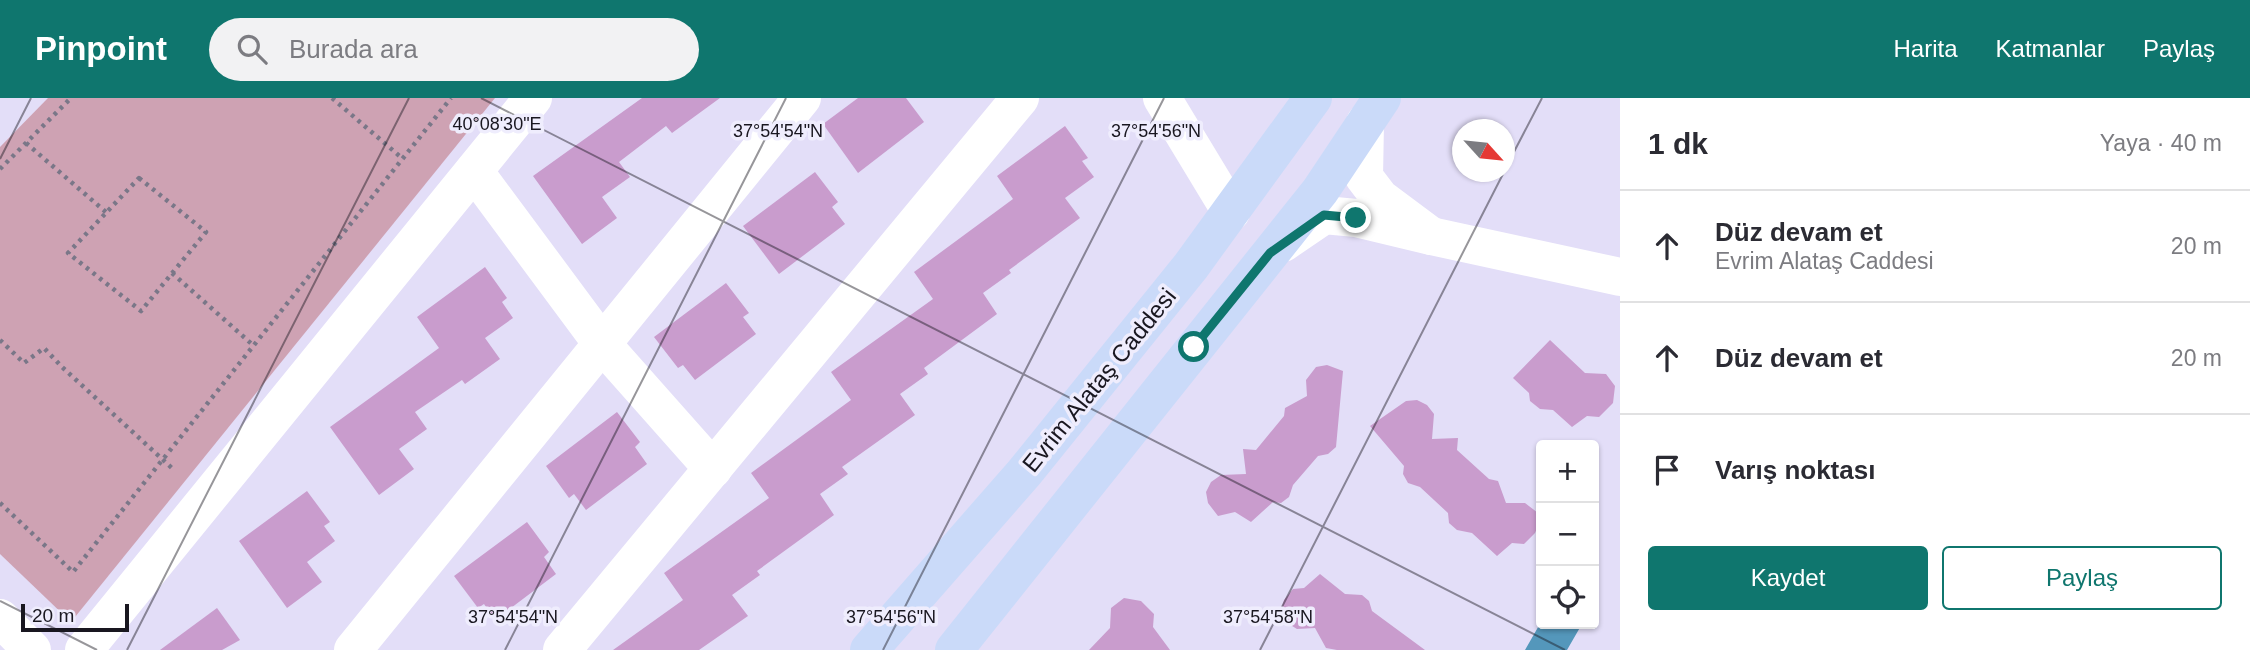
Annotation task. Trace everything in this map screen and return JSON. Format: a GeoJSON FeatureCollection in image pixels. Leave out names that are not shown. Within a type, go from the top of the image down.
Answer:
{"type":"FeatureCollection","features":[{"type":"Feature","properties":{"kind":"main road","name":"Evrim Alataş Caddesi"},"geometry":{"type":"LineString","coordinates":[[869,650],[1024,473],[1191,266],[1314,98]]}},
{"type":"Feature","properties":{"kind":"main road"},"geometry":{"type":"LineString","coordinates":[[954,650],[1320,191],[1373,111]]}},
{"type":"Feature","properties":{"kind":"street"},"geometry":{"type":"LineString","coordinates":[[84,650],[533,98]]}},
{"type":"Feature","properties":{"kind":"street"},"geometry":{"type":"LineString","coordinates":[[354,650],[802,98]]}},
{"type":"Feature","properties":{"kind":"street"},"geometry":{"type":"LineString","coordinates":[[562,650],[1020,98]]}},
{"type":"Feature","properties":{"kind":"street"},"geometry":{"type":"LineString","coordinates":[[1162,98],[1231,212]]}},
{"type":"Feature","properties":{"kind":"street"},"geometry":{"type":"LineString","coordinates":[[1373,111],[1364,177],[1381,198],[1431,236]]}},
{"type":"Feature","properties":{"kind":"street"},"geometry":{"type":"LineString","coordinates":[[474,171],[603,345],[713,469]]}},
{"type":"Feature","properties":{"kind":"street"},"geometry":{"type":"LineString","coordinates":[[1270,253],[1324,215],[1356,218],[1620,277]]}},
{"type":"Feature","properties":{"kind":"street"},"geometry":{"type":"LineString","coordinates":[[0,618],[32,650]]}},
{"type":"Feature","properties":{"kind":"path"},"geometry":{"type":"LineString","coordinates":[[0,169],[71,98]]}},
{"type":"Feature","properties":{"kind":"path"},"geometry":{"type":"LineString","coordinates":[[332,98],[402,159]]}},
{"type":"Feature","properties":{"kind":"path"},"geometry":{"type":"LineString","coordinates":[[0,503],[73,572],[451,98]]}},
{"type":"Feature","properties":{"kind":"path"},"geometry":{"type":"LineString","coordinates":[[26,143],[107,213]]}},
{"type":"Feature","properties":{"kind":"path"},"geometry":{"type":"LineString","coordinates":[[139,178],[206,232],[141,311],[68,253],[107,213],[139,178]]}},
{"type":"Feature","properties":{"kind":"path"},"geometry":{"type":"LineString","coordinates":[[172,273],[254,346]]}},
{"type":"Feature","properties":{"kind":"path"},"geometry":{"type":"LineString","coordinates":[[0,340],[24,363],[44,348],[173,469]]}},
{"type":"Feature","properties":{"kind":"shaded area"},"geometry":{"type":"Polygon","coordinates":[[[48,98],[495,98],[71,622],[0,554],[0,147],[48,98]]]}},
{"type":"Feature","properties":{"kind":"water"},"geometry":{"type":"Polygon","coordinates":[[[1537,629],[1579,629],[1567,650],[1525,650],[1537,629]]]}},
{"type":"Feature","properties":{"kind":"building"},"geometry":{"type":"Polygon","coordinates":[[[642,98],[720,98],[672,133],[666,126],[619,162],[630,177],[602,197],[617,218],[582,244],[533,176],[642,98]]]}},
{"type":"Feature","properties":{"kind":"building"},"geometry":{"type":"Polygon","coordinates":[[[858,98],[906,98],[924,122],[858,173],[823,124],[858,98]]]}},
{"type":"Feature","properties":{"kind":"building"},"geometry":{"type":"Polygon","coordinates":[[[1065,126],[1088,158],[1082,161],[1094,177],[1065,198],[1080,218],[1009,270],[1011,273],[983,293],[997,314],[924,368],[928,374],[900,394],[915,415],[842,467],[848,474],[820,494],[834,515],[757,571],[760,575],[732,595],[748,616],[699,650],[613,650],[683,600],[664,573],[769,498],[751,473],[851,400],[831,372],[933,299],[914,272],[1013,199],[997,176],[1065,126]]]}},
{"type":"Feature","properties":{"kind":"building"},"geometry":{"type":"Polygon","coordinates":[[[815,172],[838,202],[832,207],[845,224],[779,274],[743,226],[815,172]]]}},
{"type":"Feature","properties":{"kind":"building"},"geometry":{"type":"Polygon","coordinates":[[[485,267],[507,298],[502,302],[513,318],[485,338],[500,359],[465,384],[462,380],[415,412],[427,429],[399,449],[414,469],[379,495],[330,427],[439,348],[417,317],[485,267]]]}},
{"type":"Feature","properties":{"kind":"building"},"geometry":{"type":"Polygon","coordinates":[[[726,283],[749,313],[743,317],[756,334],[695,380],[683,365],[678,368],[654,337],[726,283]]]}},
{"type":"Feature","properties":{"kind":"building"},"geometry":{"type":"Polygon","coordinates":[[[1550,340],[1585,373],[1606,374],[1615,386],[1613,403],[1599,417],[1587,416],[1572,427],[1553,410],[1540,409],[1530,401],[1529,393],[1513,378],[1550,340]]]}},
{"type":"Feature","properties":{"kind":"building"},"geometry":{"type":"Polygon","coordinates":[[[1327,365],[1343,371],[1336,447],[1328,454],[1318,456],[1293,485],[1289,497],[1281,503],[1273,502],[1251,522],[1235,512],[1218,516],[1208,503],[1206,492],[1211,482],[1221,475],[1246,474],[1243,449],[1256,450],[1284,416],[1285,408],[1307,396],[1306,380],[1316,367],[1327,365]]]}},
{"type":"Feature","properties":{"kind":"building"},"geometry":{"type":"Polygon","coordinates":[[[1417,400],[1427,405],[1434,414],[1432,439],[1458,438],[1457,450],[1489,479],[1498,481],[1506,503],[1525,503],[1536,511],[1536,531],[1524,544],[1512,543],[1497,556],[1472,533],[1457,530],[1449,523],[1448,513],[1420,487],[1408,483],[1403,474],[1404,466],[1370,426],[1406,401],[1417,400]]]}},
{"type":"Feature","properties":{"kind":"building"},"geometry":{"type":"Polygon","coordinates":[[[617,412],[640,442],[635,447],[647,464],[586,510],[574,494],[569,498],[546,466],[617,412]]]}},
{"type":"Feature","properties":{"kind":"building"},"geometry":{"type":"Polygon","coordinates":[[[307,491],[330,522],[324,526],[335,541],[307,562],[322,582],[287,608],[239,541],[307,491]]]}},
{"type":"Feature","properties":{"kind":"building"},"geometry":{"type":"Polygon","coordinates":[[[527,522],[549,552],[544,557],[556,574],[495,620],[484,604],[478,608],[454,576],[527,522]]]}},
{"type":"Feature","properties":{"kind":"building"},"geometry":{"type":"Polygon","coordinates":[[[1320,574],[1345,594],[1362,595],[1369,601],[1372,611],[1425,650],[1326,648],[1315,628],[1297,629],[1284,621],[1281,610],[1284,600],[1293,589],[1304,588],[1320,574]]]}},
{"type":"Feature","properties":{"kind":"building"},"geometry":{"type":"Polygon","coordinates":[[[1124,598],[1141,601],[1154,614],[1153,627],[1170,650],[1089,650],[1110,628],[1111,608],[1124,598]]]}},
{"type":"Feature","properties":{"kind":"building"},"geometry":{"type":"Polygon","coordinates":[[[217,608],[240,640],[222,650],[160,650],[217,608]]]}},
{"type":"Feature","properties":{"kind":"route"},"geometry":{"type":"LineString","coordinates":[[1194,347],[1270,253],[1324,215],[1356,218]]}}]}
